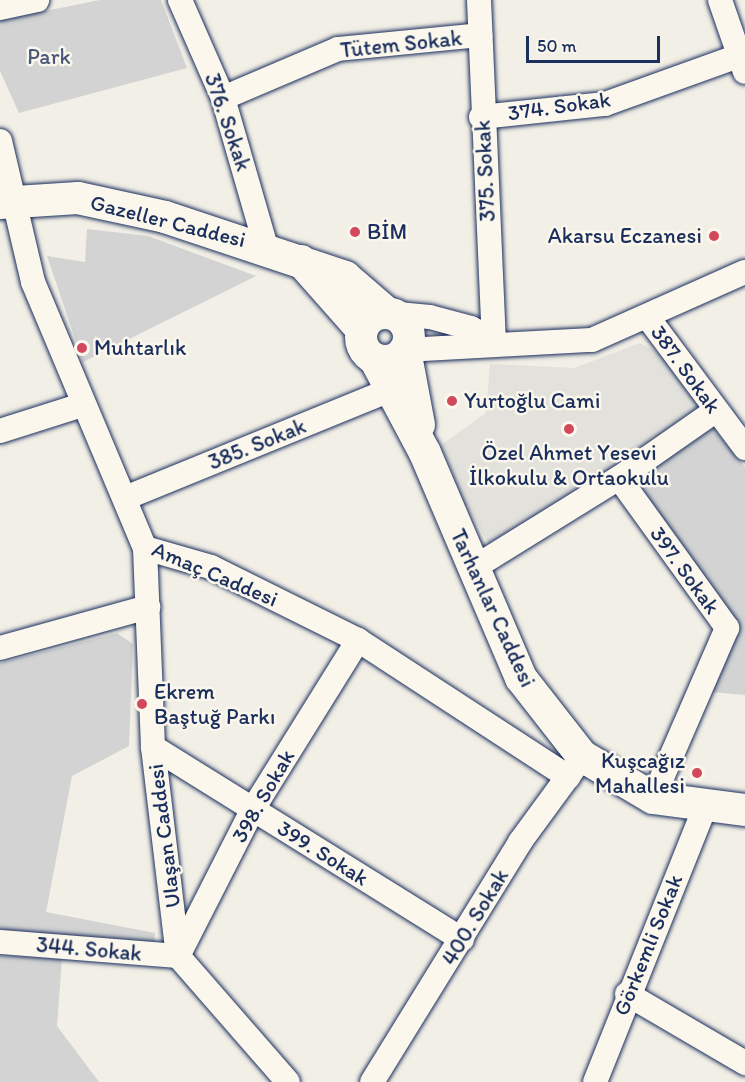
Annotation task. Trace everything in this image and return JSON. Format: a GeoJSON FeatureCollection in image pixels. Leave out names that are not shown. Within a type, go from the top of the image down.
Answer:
{"type":"FeatureCollection","features":[{"type":"Feature","properties":{"kind":"main road","name":"Gazeller Caddesi"},"geometry":{"type":"LineString","coordinates":[[8,202],[78,198],[266,247],[345,277],[387,313]]}},
{"type":"Feature","properties":{"kind":"main road","name":"Gazeller Caddesi"},"geometry":{"type":"LineString","coordinates":[[298,258],[362,330]]}},
{"type":"Feature","properties":{"kind":"main road"},"geometry":{"type":"LineString","coordinates":[[387,313],[407,327],[405,350],[388,361],[375,359],[364,350],[362,330],[372,316],[387,313]]}},
{"type":"Feature","properties":{"kind":"main road","name":"Tarhanlar Caddesi"},"geometry":{"type":"LineString","coordinates":[[405,350],[424,453]]}},
{"type":"Feature","properties":{"kind":"main road","name":"Tarhanlar Caddesi"},"geometry":{"type":"LineString","coordinates":[[375,359],[389,390],[424,453],[472,569],[521,678],[575,766],[652,798],[704,809],[745,810]]}},
{"type":"Feature","properties":{"kind":"street"},"geometry":{"type":"LineString","coordinates":[[0,8],[38,0]]}},
{"type":"Feature","properties":{"kind":"street","name":"376. Sokak"},"geometry":{"type":"LineString","coordinates":[[180,0],[223,98],[266,247]]}},
{"type":"Feature","properties":{"kind":"street","name":"375. Sokak"},"geometry":{"type":"LineString","coordinates":[[479,0],[482,117],[494,341]]}},
{"type":"Feature","properties":{"kind":"street"},"geometry":{"type":"LineString","coordinates":[[720,0],[742,64]]}},
{"type":"Feature","properties":{"kind":"street","name":"Tütem Sokak"},"geometry":{"type":"LineString","coordinates":[[223,98],[338,49],[480,35]]}},
{"type":"Feature","properties":{"kind":"street","name":"374. Sokak"},"geometry":{"type":"LineString","coordinates":[[482,117],[605,104],[742,64]]}},
{"type":"Feature","properties":{"kind":"street","name":"Amaç Caddesi"},"geometry":{"type":"LineString","coordinates":[[0,141],[8,202],[33,282],[82,405],[125,498],[145,548],[211,567],[358,640],[575,766]]}},
{"type":"Feature","properties":{"kind":"street"},"geometry":{"type":"LineString","coordinates":[[405,350],[494,341],[592,340],[649,319],[745,272]]}},
{"type":"Feature","properties":{"kind":"street"},"geometry":{"type":"LineString","coordinates":[[387,313],[430,316],[494,341]]}},
{"type":"Feature","properties":{"kind":"street","name":"387. Sokak"},"geometry":{"type":"LineString","coordinates":[[649,319],[715,411],[745,448]]}},
{"type":"Feature","properties":{"kind":"street","name":"385. Sokak"},"geometry":{"type":"LineString","coordinates":[[125,498],[389,390]]}},
{"type":"Feature","properties":{"kind":"street"},"geometry":{"type":"LineString","coordinates":[[0,431],[82,405]]}},
{"type":"Feature","properties":{"kind":"street"},"geometry":{"type":"LineString","coordinates":[[472,569],[619,478],[715,411]]}},
{"type":"Feature","properties":{"kind":"street","name":"397. Sokak"},"geometry":{"type":"LineString","coordinates":[[619,478],[727,628],[652,798]]}},
{"type":"Feature","properties":{"kind":"street","name":"Ulaşan Caddesi"},"geometry":{"type":"LineString","coordinates":[[145,548],[153,747],[178,956]]}},
{"type":"Feature","properties":{"kind":"street"},"geometry":{"type":"LineString","coordinates":[[0,648],[148,607]]}},
{"type":"Feature","properties":{"kind":"street","name":"398. Sokak"},"geometry":{"type":"LineString","coordinates":[[178,956],[253,809],[358,640]]}},
{"type":"Feature","properties":{"kind":"street","name":"399. Sokak"},"geometry":{"type":"LineString","coordinates":[[153,747],[462,939]]}},
{"type":"Feature","properties":{"kind":"street","name":"400. Sokak"},"geometry":{"type":"LineString","coordinates":[[372,1082],[575,766]]}},
{"type":"Feature","properties":{"kind":"street","name":"Görkemli Sokak"},"geometry":{"type":"LineString","coordinates":[[595,1082],[627,994],[704,809]]}},
{"type":"Feature","properties":{"kind":"street","name":"344. Sokak"},"geometry":{"type":"LineString","coordinates":[[0,942],[178,956]]}},
{"type":"Feature","properties":{"kind":"street"},"geometry":{"type":"LineString","coordinates":[[178,956],[288,1082]]}},
{"type":"Feature","properties":{"kind":"street"},"geometry":{"type":"LineString","coordinates":[[627,994],[745,1063]]}},
{"type":"Feature","properties":{"kind":"shaded area","name":"Özel Ahmet Yesevi İlkokulu & Ortaokulu"},"geometry":{"type":"Polygon","coordinates":[[[640,343],[666,357],[704,409],[491,547],[465,504],[441,445],[486,413],[490,364],[574,368],[640,343]]]}},
{"type":"Feature","properties":{"kind":"green space","name":"Park"},"geometry":{"type":"Polygon","coordinates":[[[100,0],[161,0],[187,68],[19,113],[0,71],[0,20],[100,0]]]}},
{"type":"Feature","properties":{"kind":"green space"},"geometry":{"type":"Polygon","coordinates":[[[87,229],[148,236],[256,276],[83,362],[47,256],[85,262],[87,229]]]}},
{"type":"Feature","properties":{"kind":"green space"},"geometry":{"type":"Polygon","coordinates":[[[709,423],[745,467],[745,695],[701,691],[732,626],[627,478],[709,423]]]}},
{"type":"Feature","properties":{"kind":"green space"},"geometry":{"type":"Polygon","coordinates":[[[117,633],[133,644],[129,746],[72,776],[46,912],[155,933],[154,946],[0,929],[0,663],[117,633]]]}},
{"type":"Feature","properties":{"kind":"green space"},"geometry":{"type":"Polygon","coordinates":[[[0,956],[62,957],[57,1026],[99,1082],[0,1082],[0,956]]]}},
{"type":"Feature","properties":{"kind":"place","name":"BİM"},"geometry":{"type":"Point","coordinates":[355,232]}},
{"type":"Feature","properties":{"kind":"place","name":"Akarsu Eczanesi"},"geometry":{"type":"Point","coordinates":[714,236]}},
{"type":"Feature","properties":{"kind":"place","name":"Muhtarlık"},"geometry":{"type":"Point","coordinates":[82,348]}},
{"type":"Feature","properties":{"kind":"place","name":"Yurtoğlu Cami"},"geometry":{"type":"Point","coordinates":[452,401]}},
{"type":"Feature","properties":{"kind":"place","name":"Özel Ahmet Yesevi İlkokulu & Ortaokulu"},"geometry":{"type":"Point","coordinates":[569,429]}},
{"type":"Feature","properties":{"kind":"place","name":"Ekrem Baştuğ Parkı"},"geometry":{"type":"Point","coordinates":[142,704]}},
{"type":"Feature","properties":{"kind":"place","name":"Kuşcağız Mahallesi"},"geometry":{"type":"Point","coordinates":[697,773]}}]}
